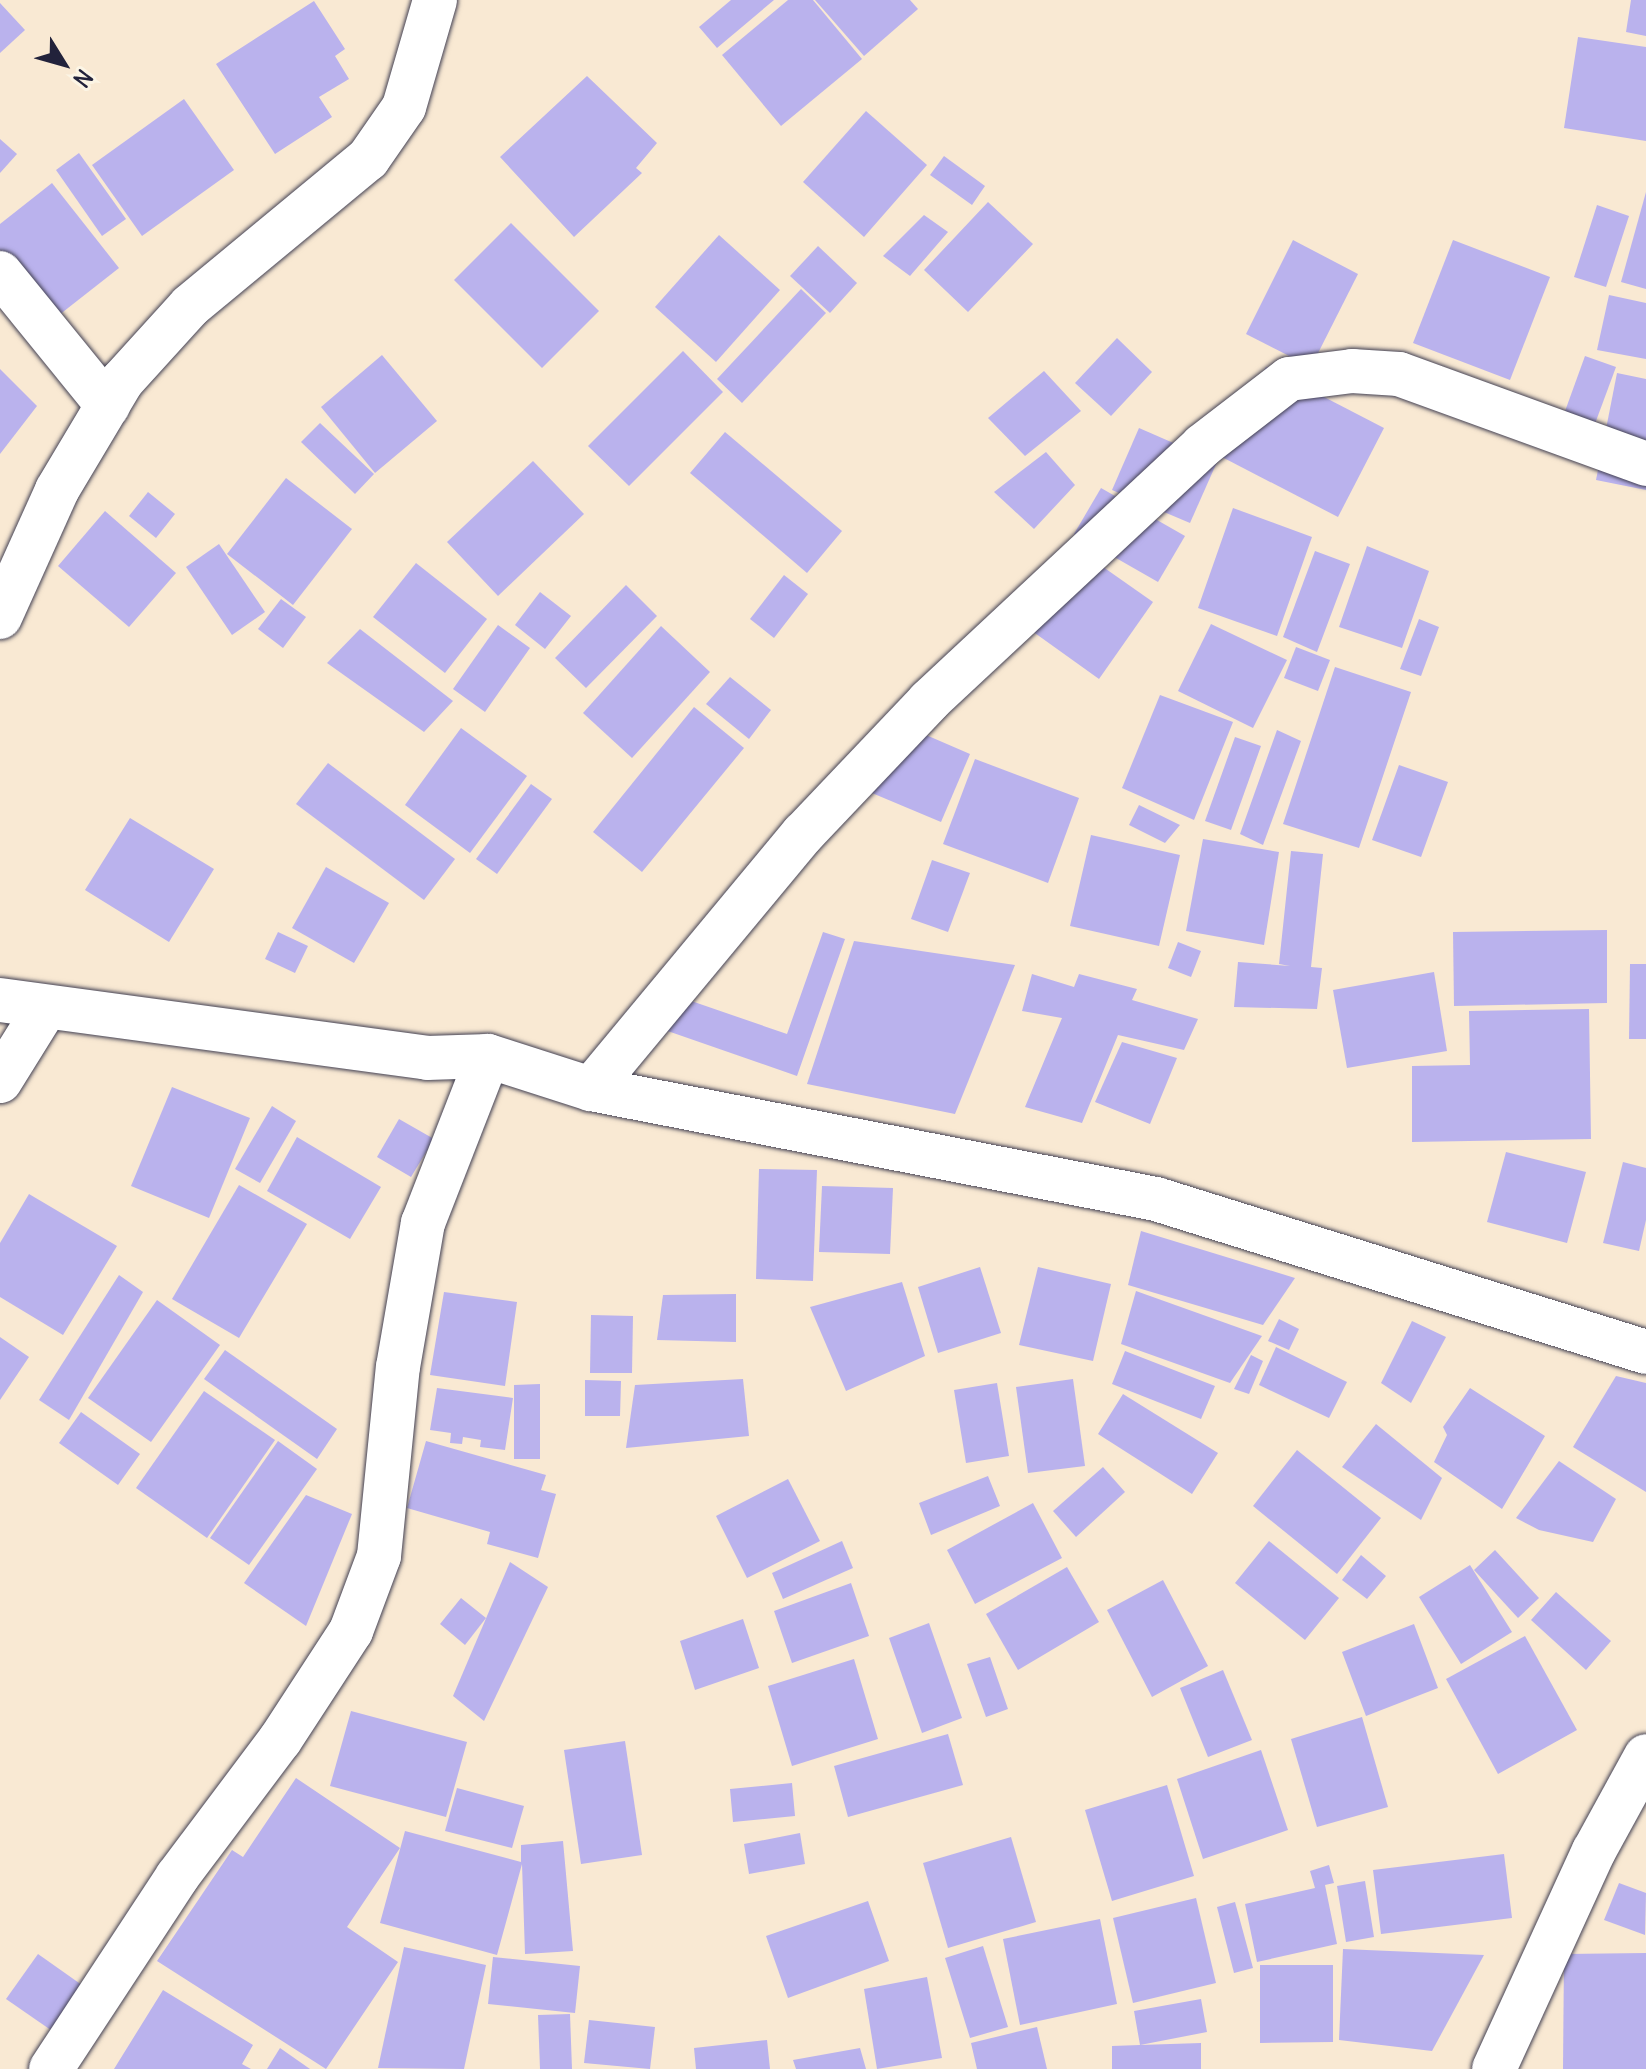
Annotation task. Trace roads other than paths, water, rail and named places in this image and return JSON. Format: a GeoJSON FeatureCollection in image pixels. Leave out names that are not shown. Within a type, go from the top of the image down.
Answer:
{"type":"FeatureCollection","features":[{"type":"Feature","properties":{"kind":"street"},"geometry":{"type":"LineString","coordinates":[[0,617],[57,490],[122,381],[190,306],[368,159],[404,107],[435,0]]}},
{"type":"Feature","properties":{"kind":"street"},"geometry":{"type":"LineString","coordinates":[[0,273],[108,406]]}},
{"type":"Feature","properties":{"kind":"street"},"geometry":{"type":"LineString","coordinates":[[591,1089],[803,834],[929,701],[1202,446],[1289,379],[1352,371],[1399,374],[1646,464]]}},
{"type":"Feature","properties":{"kind":"street"},"geometry":{"type":"LineString","coordinates":[[0,1000],[427,1058],[488,1056],[591,1089],[1156,1199],[1646,1352]]}},
{"type":"Feature","properties":{"kind":"street"},"geometry":{"type":"LineString","coordinates":[[0,1081],[46,1007]]}},
{"type":"Feature","properties":{"kind":"street"},"geometry":{"type":"LineString","coordinates":[[51,2069],[177,1877],[280,1740],[351,1631],[379,1556],[398,1367],[423,1223],[488,1056]]}},
{"type":"Feature","properties":{"kind":"street"},"geometry":{"type":"LineString","coordinates":[[1494,2069],[1582,1876],[1646,1756]]}}]}
